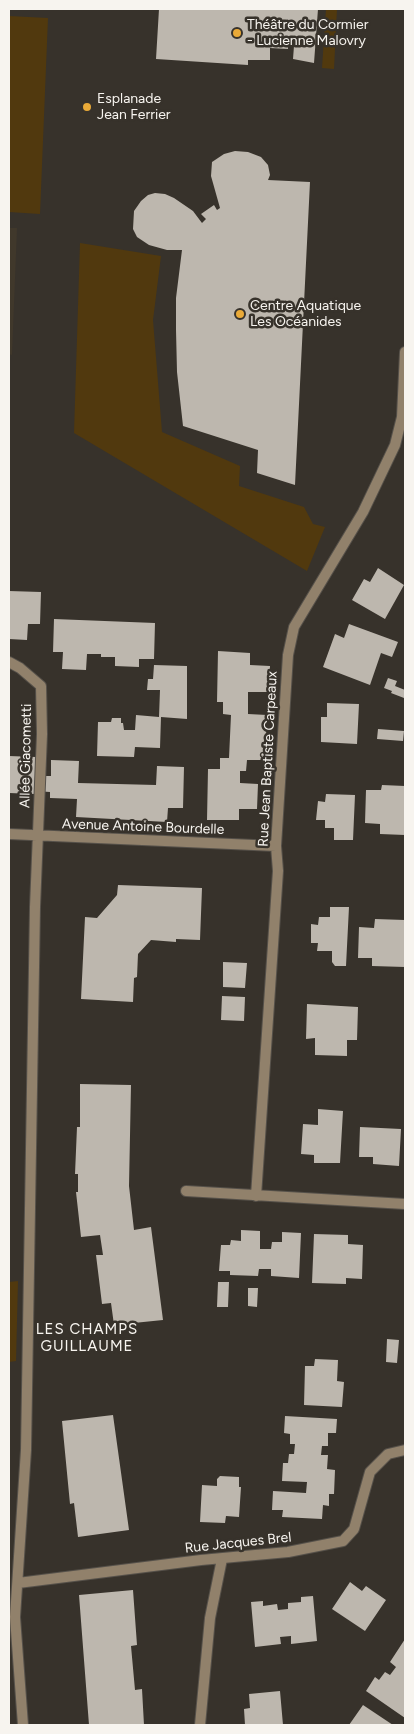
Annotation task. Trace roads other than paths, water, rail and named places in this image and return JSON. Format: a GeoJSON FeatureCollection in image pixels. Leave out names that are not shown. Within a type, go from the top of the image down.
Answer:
{"type":"FeatureCollection","features":[{"type":"Feature","properties":{"kind":"street","name":"Rue Jean Baptiste Carpeaux"},"geometry":{"type":"LineString","coordinates":[[256,1196],[278,871],[276,846],[288,655],[294,627],[363,512],[395,446],[402,417],[405,352]]}},
{"type":"Feature","properties":{"kind":"street","name":"Allée Giacometti"},"geometry":{"type":"LineString","coordinates":[[9,662],[20,668],[41,686],[42,734],[38,836]]}},
{"type":"Feature","properties":{"kind":"street","name":"Avenue Antoine Bourdelle"},"geometry":{"type":"LineString","coordinates":[[9,834],[276,846]]}},
{"type":"Feature","properties":{"kind":"street"},"geometry":{"type":"LineString","coordinates":[[23,1725],[15,1617],[26,1450],[38,836]]}},
{"type":"Feature","properties":{"kind":"street"},"geometry":{"type":"LineString","coordinates":[[186,1191],[405,1204]]}},
{"type":"Feature","properties":{"kind":"street","name":"Rue Jacques Brel"},"geometry":{"type":"LineString","coordinates":[[18,1583],[222,1558],[288,1552],[343,1541],[354,1530],[370,1472],[388,1454],[405,1450]]}},
{"type":"Feature","properties":{"kind":"street"},"geometry":{"type":"LineString","coordinates":[[200,1725],[210,1618],[222,1558]]}},
{"type":"Feature","properties":{"kind":"place","name":"Théâtre du Cormier - Lucienne Malovry"},"geometry":{"type":"Point","coordinates":[237,33]}},
{"type":"Feature","properties":{"kind":"place","name":"Esplanade Jean Ferrier"},"geometry":{"type":"Point","coordinates":[87,107]}},
{"type":"Feature","properties":{"kind":"place","name":"Centre Aquatique Les Océanides"},"geometry":{"type":"Point","coordinates":[240,314]}},
{"type":"Feature","properties":{"kind":"district","name":"LES CHAMPS GUILLAUME"},"geometry":{"type":"Point","coordinates":[87,1338]}}]}
